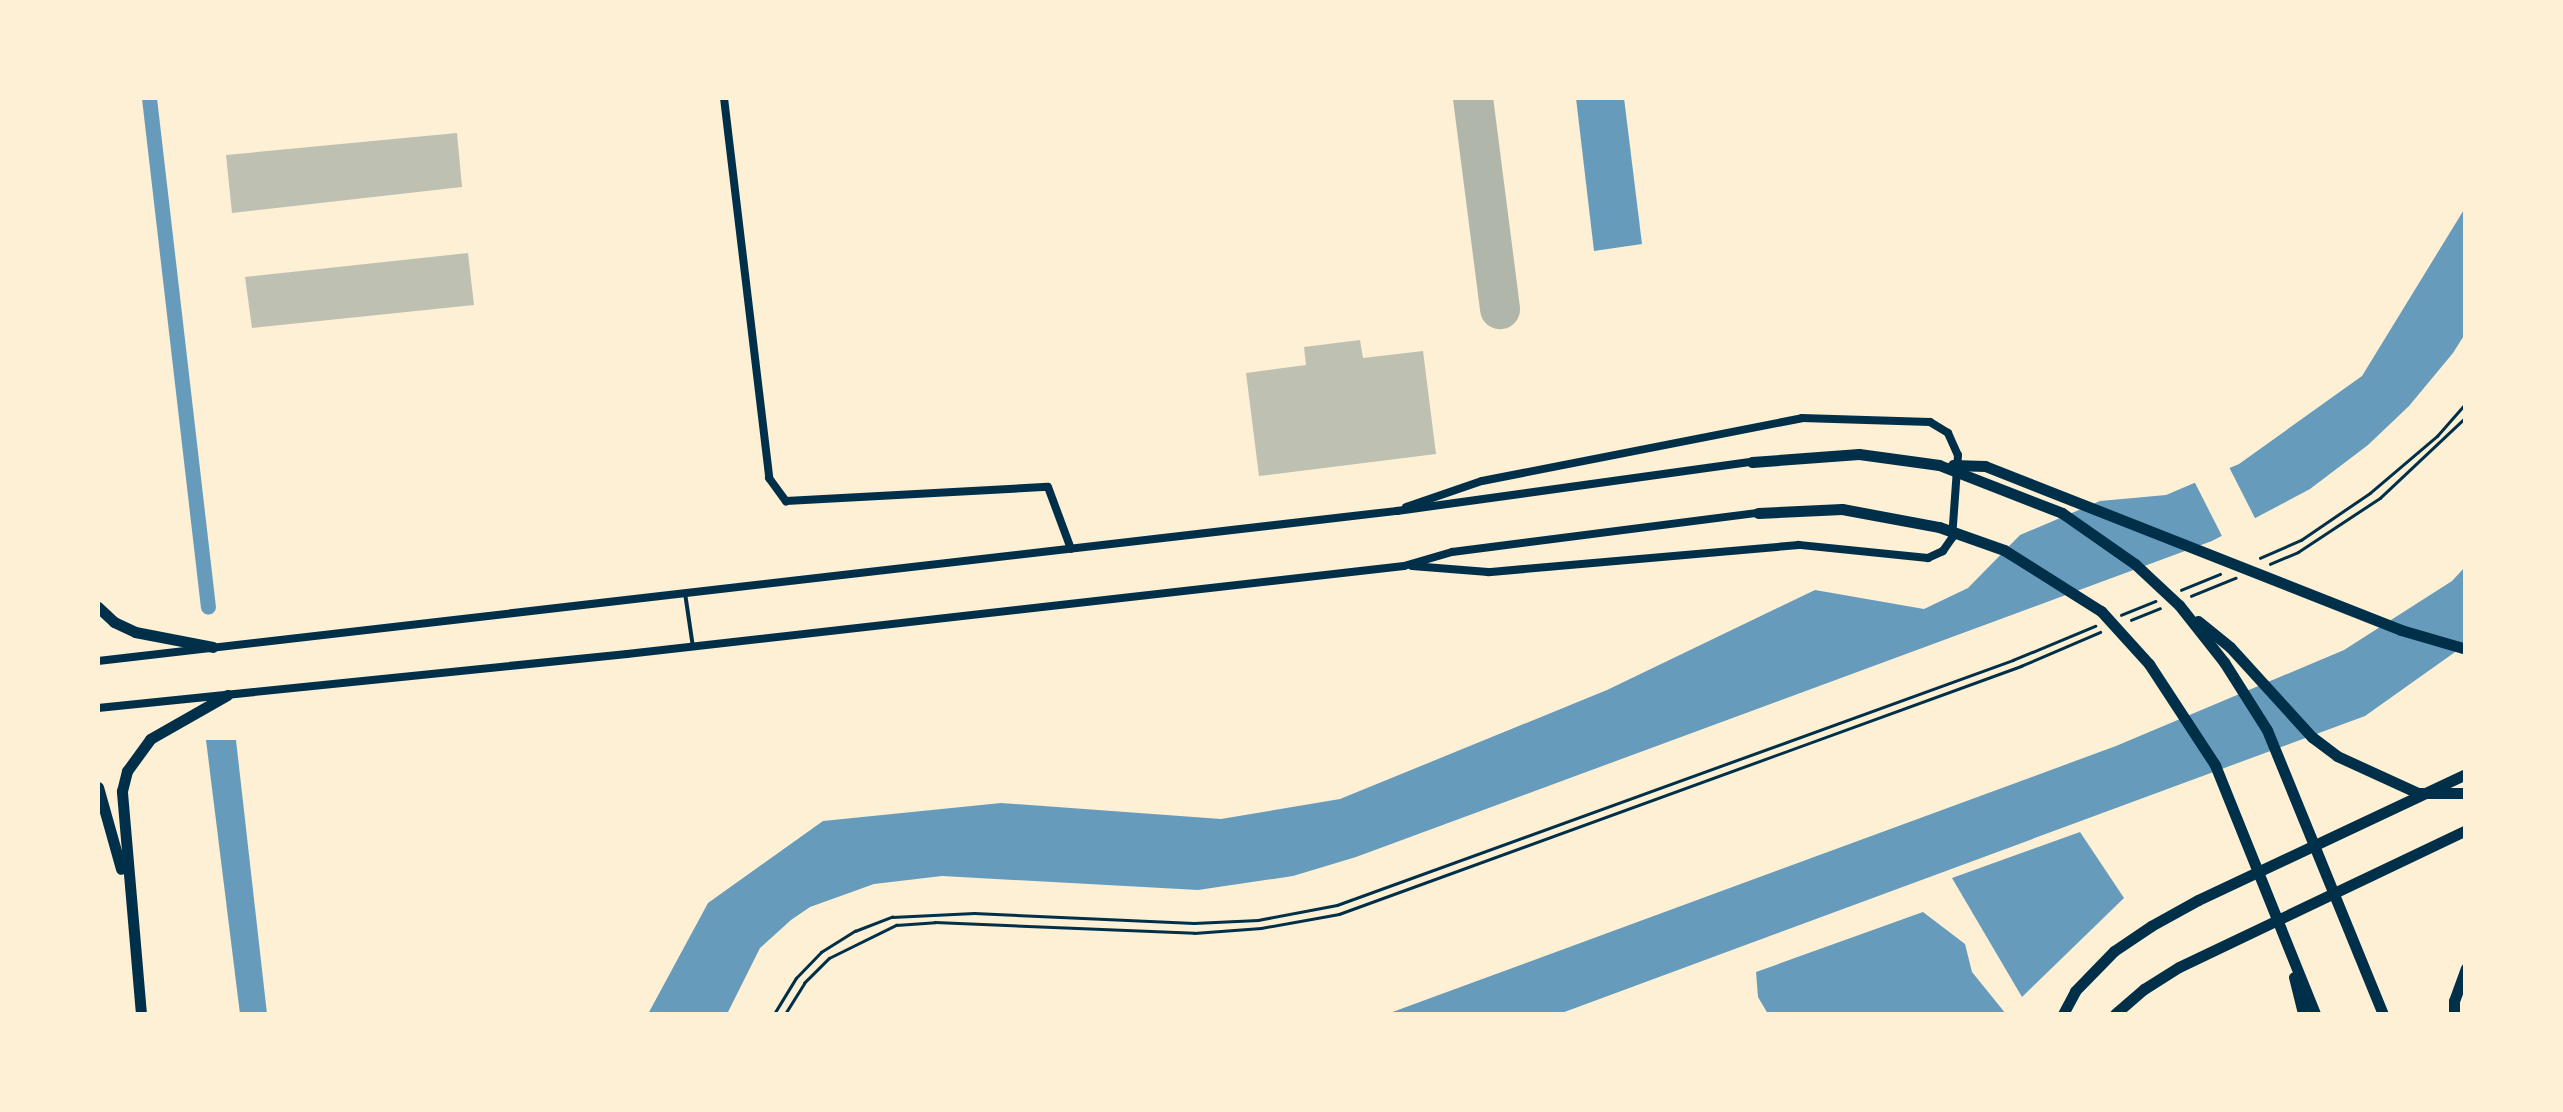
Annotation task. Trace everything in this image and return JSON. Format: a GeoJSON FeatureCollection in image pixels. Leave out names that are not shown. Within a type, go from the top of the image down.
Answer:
{"type":"FeatureCollection","features":[{"type":"Feature","properties":{"kind":"main road"},"geometry":{"type":"LineString","coordinates":[[1752,462],[1859,454],[1985,466],[2401,630],[2466,649]]}},
{"type":"Feature","properties":{"kind":"main road"},"geometry":{"type":"LineString","coordinates":[[1939,464],[2062,513],[2135,564],[2230,647],[2312,737],[2337,756],[2418,793],[2466,793]]}},
{"type":"Feature","properties":{"kind":"main road"},"geometry":{"type":"LineString","coordinates":[[1758,513],[1842,510],[1939,527],[2004,550],[2101,610],[2149,664],[2215,765],[2316,1014]]}},
{"type":"Feature","properties":{"kind":"main road"},"geometry":{"type":"LineString","coordinates":[[2178,600],[2267,730],[2384,1014]]}},
{"type":"Feature","properties":{"kind":"main road"},"geometry":{"type":"LineString","coordinates":[[98,607],[114,622],[135,632],[213,647]]}},
{"type":"Feature","properties":{"kind":"main road"},"geometry":{"type":"LineString","coordinates":[[140,1014],[122,791],[127,771],[150,739],[226,696]]}},
{"type":"Feature","properties":{"kind":"main road"},"geometry":{"type":"LineString","coordinates":[[2063,1014],[2075,991],[2114,951],[2151,926],[2466,774]]}},
{"type":"Feature","properties":{"kind":"main road"},"geometry":{"type":"LineString","coordinates":[[98,787],[128,892]]}},
{"type":"Feature","properties":{"kind":"main road"},"geometry":{"type":"LineString","coordinates":[[2114,1014],[2180,967],[2466,830]]}},
{"type":"Feature","properties":{"kind":"main road"},"geometry":{"type":"LineString","coordinates":[[2287,943],[2303,1014]]}},
{"type":"Feature","properties":{"kind":"main road"},"geometry":{"type":"LineString","coordinates":[[2456,1014],[2454,1000],[2466,968]]}},
{"type":"Feature","properties":{"kind":"main road"},"geometry":{"type":"LineString","coordinates":[[2456,1014],[2466,1001]]}},
{"type":"Feature","properties":{"kind":"street"},"geometry":{"type":"LineString","coordinates":[[724,98],[769,478],[786,501],[1048,488],[1071,549]]}},
{"type":"Feature","properties":{"kind":"street"},"geometry":{"type":"LineString","coordinates":[[1397,511],[1459,486],[1802,418],[1930,422],[1948,433],[1958,455],[1952,538],[1949,546],[1928,558],[1799,545],[1488,572],[1404,566]]}},
{"type":"Feature","properties":{"kind":"street"},"geometry":{"type":"LineString","coordinates":[[98,661],[1397,511],[1752,462]]}},
{"type":"Feature","properties":{"kind":"street"},"geometry":{"type":"LineString","coordinates":[[98,708],[693,647],[1404,566],[1452,552],[1758,513]]}},
{"type":"Feature","properties":{"kind":"lane"},"geometry":{"type":"LineString","coordinates":[[685,593],[693,647]]}},
{"type":"Feature","properties":{"kind":"path"},"geometry":{"type":"LineString","coordinates":[[2254,561],[2301,540],[2370,494],[2437,436],[2466,403]]}},
{"type":"Feature","properties":{"kind":"path"},"geometry":{"type":"LineString","coordinates":[[2262,568],[2298,552],[2380,498],[2466,417]]}},
{"type":"Feature","properties":{"kind":"path"},"geometry":{"type":"LineString","coordinates":[[2178,600],[2224,572]]}},
{"type":"Feature","properties":{"kind":"path"},"geometry":{"type":"LineString","coordinates":[[785,1014],[804,983],[829,958],[860,939],[896,926],[935,922],[1194,932],[1261,928],[1340,914],[2020,666],[2243,575]]}},
{"type":"Feature","properties":{"kind":"path"},"geometry":{"type":"LineString","coordinates":[[2120,616],[2156,601]]}},
{"type":"Feature","properties":{"kind":"path"},"geometry":{"type":"LineString","coordinates":[[774,1014],[796,978],[821,952],[855,931],[892,917],[974,912],[1194,924],[1258,920],[1337,905],[2013,660],[2102,623]]}},
{"type":"Feature","properties":{"kind":"water"},"geometry":{"type":"Polygon","coordinates":[[[1576,98],[1624,98],[1642,244],[1594,251],[1576,98]]]}},
{"type":"Feature","properties":{"kind":"water"},"geometry":{"type":"Polygon","coordinates":[[[2465,208],[2465,334],[2453,353],[2409,406],[2368,445],[2310,489],[2212,541],[1356,857],[1293,876],[1198,890],[942,876],[874,884],[810,907],[791,920],[760,948],[727,1014],[648,1014],[708,903],[823,821],[1001,803],[1221,819],[1340,799],[1607,690],[1815,590],[1924,609],[1968,588],[2020,535],[2100,501],[2166,495],[2239,464],[2362,376],[2465,208]]]}},
{"type":"Feature","properties":{"kind":"water"},"geometry":{"type":"Polygon","coordinates":[[[2465,567],[2465,645],[2365,716],[1559,1014],[1387,1014],[2116,746],[2344,650],[2452,581],[2465,567]]]}},
{"type":"Feature","properties":{"kind":"water"},"geometry":{"type":"Polygon","coordinates":[[[206,740],[236,740],[267,1014],[240,1014],[206,740]]]}},
{"type":"Feature","properties":{"kind":"water"},"geometry":{"type":"Polygon","coordinates":[[[2080,832],[2124,898],[2022,997],[1952,878],[2080,832]]]}},
{"type":"Feature","properties":{"kind":"water"},"geometry":{"type":"Polygon","coordinates":[[[1923,912],[1965,944],[1972,972],[2006,1014],[1768,1014],[1758,997],[1756,972],[1923,912]]]}},
{"type":"Feature","properties":{"kind":"pier"},"geometry":{"type":"Polygon","coordinates":[[[2228,465],[2258,524],[2224,540],[2193,479],[2228,465]]]}},
{"type":"Feature","properties":{"kind":"building"},"geometry":{"type":"Polygon","coordinates":[[[457,133],[462,187],[232,213],[226,155],[457,133]]]}},
{"type":"Feature","properties":{"kind":"building"},"geometry":{"type":"Polygon","coordinates":[[[468,253],[474,305],[252,328],[245,277],[468,253]]]}},
{"type":"Feature","properties":{"kind":"building"},"geometry":{"type":"Polygon","coordinates":[[[1360,340],[1363,358],[1423,351],[1436,454],[1259,476],[1246,373],[1306,365],[1304,347],[1360,340]]]}},
{"type":"Feature","properties":{"kind":"waterway"},"geometry":{"type":"LineString","coordinates":[[149,98],[208,607]]}},
{"type":"Feature","properties":{"kind":"taxiway"},"geometry":{"type":"LineString","coordinates":[[1473,98],[1500,309]]}}]}
